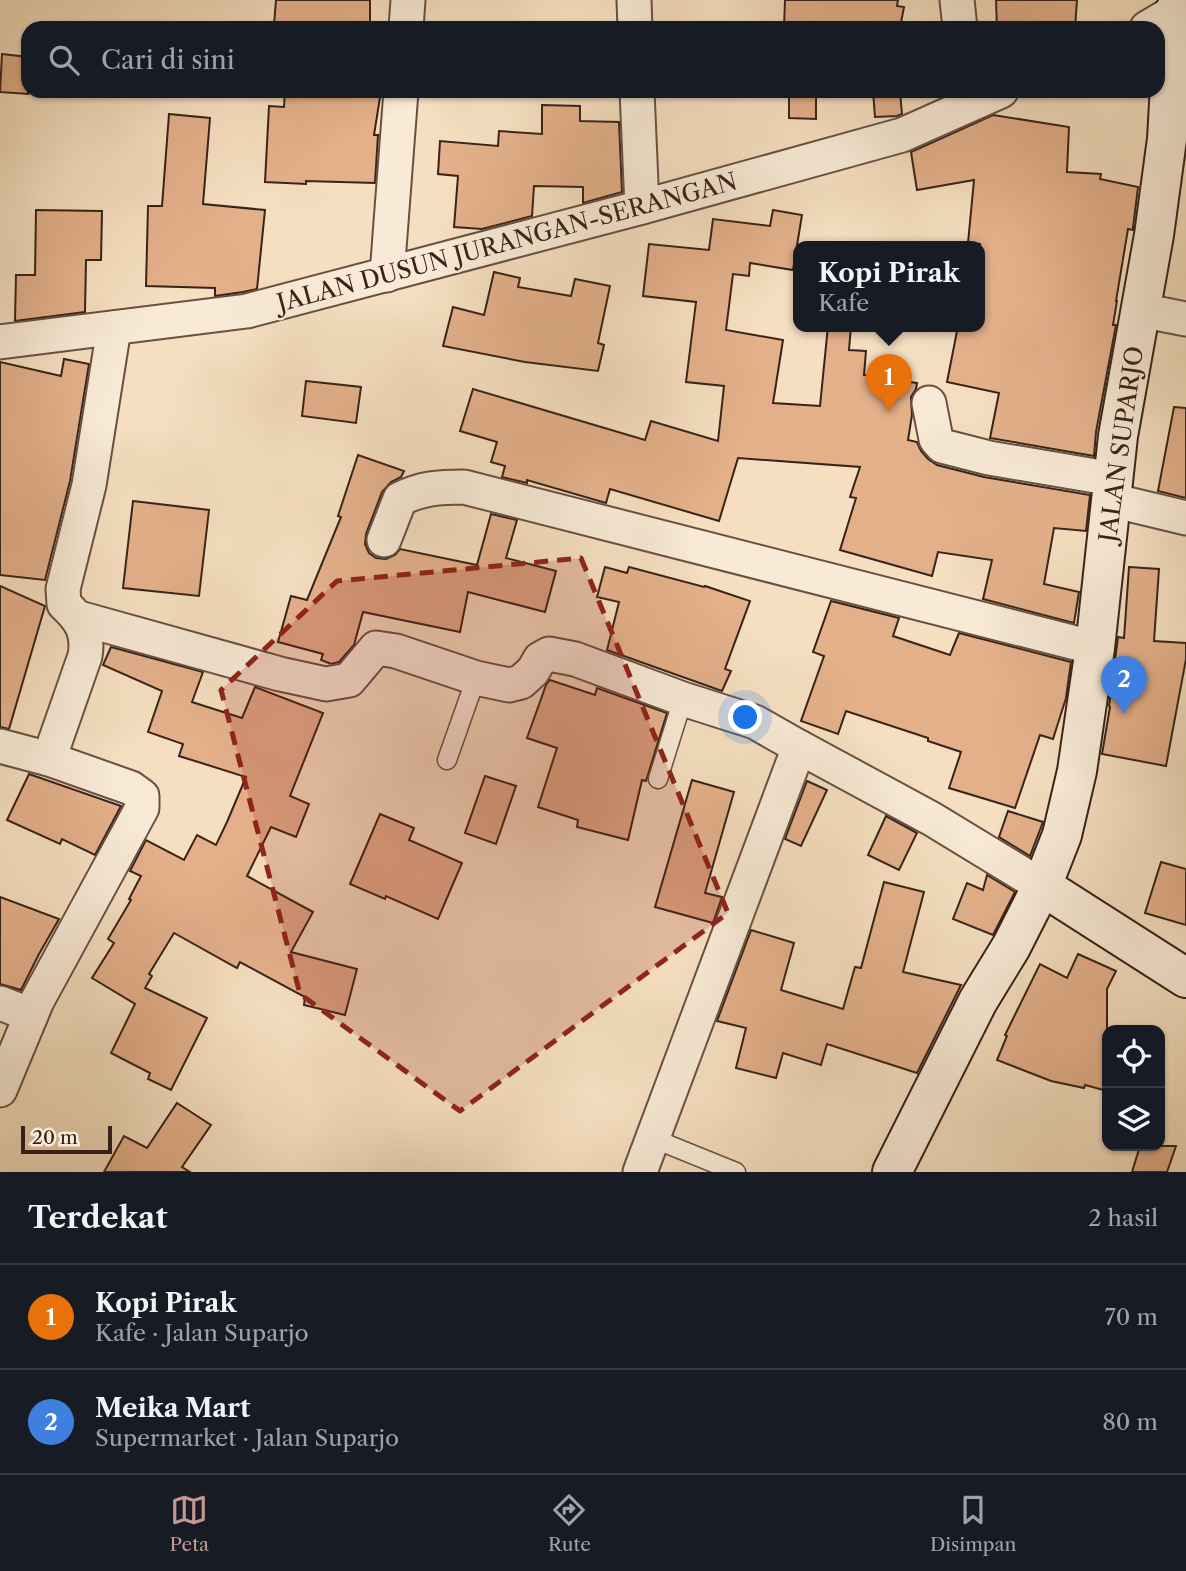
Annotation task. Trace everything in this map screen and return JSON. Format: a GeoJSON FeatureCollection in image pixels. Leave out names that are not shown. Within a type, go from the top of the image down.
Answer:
{"type":"FeatureCollection","features":[{"type":"Feature","properties":{"kind":"main road","name":"JALAN SUPARJO"},"geometry":{"type":"LineString","coordinates":[[892,1172],[978,1001],[1011,947],[1062,835],[1077,771],[1095,648],[1118,436],[1153,235],[1176,140],[1168,13]]}},
{"type":"Feature","properties":{"kind":"main road"},"geometry":{"type":"LineString","coordinates":[[1041,886],[1186,978]]}},
{"type":"Feature","properties":{"kind":"street"},"geometry":{"type":"LineString","coordinates":[[406,21],[408,0]]}},
{"type":"Feature","properties":{"kind":"street"},"geometry":{"type":"LineString","coordinates":[[634,0],[635,21]]}},
{"type":"Feature","properties":{"kind":"street"},"geometry":{"type":"LineString","coordinates":[[957,0],[959,21]]}},
{"type":"Feature","properties":{"kind":"street"},"geometry":{"type":"LineString","coordinates":[[387,275],[400,98]]}},
{"type":"Feature","properties":{"kind":"street"},"geometry":{"type":"LineString","coordinates":[[637,98],[642,207]]}},
{"type":"Feature","properties":{"kind":"street","name":"JALAN DUSUN JURANGAN-SERANGAN"},"geometry":{"type":"LineString","coordinates":[[0,342],[247,312],[901,135],[966,98]]}},
{"type":"Feature","properties":{"kind":"street"},"geometry":{"type":"LineString","coordinates":[[1140,310],[1186,319]]}},
{"type":"Feature","properties":{"kind":"street"},"geometry":{"type":"LineString","coordinates":[[48,759],[88,642],[79,618],[64,604],[63,589],[89,485],[114,328]]}},
{"type":"Feature","properties":{"kind":"street"},"geometry":{"type":"LineString","coordinates":[[929,403],[936,439],[942,446],[1112,490],[1186,518]]}},
{"type":"Feature","properties":{"kind":"street"},"geometry":{"type":"LineString","coordinates":[[384,540],[400,499],[436,487],[464,487],[1095,648]]}},
{"type":"Feature","properties":{"kind":"street"},"geometry":{"type":"LineString","coordinates":[[79,618],[280,674],[326,684],[349,680],[376,648],[396,651],[475,678],[509,685],[521,682],[533,671],[540,659],[548,654],[575,659],[682,699],[755,722],[932,819],[1041,886]]}},
{"type":"Feature","properties":{"kind":"street"},"geometry":{"type":"LineString","coordinates":[[0,746],[48,759],[131,788],[142,796],[142,808],[30,1015],[0,1090]]}},
{"type":"Feature","properties":{"kind":"street"},"geometry":{"type":"LineString","coordinates":[[640,1172],[799,747]]}},
{"type":"Feature","properties":{"kind":"street"},"geometry":{"type":"LineString","coordinates":[[0,1003],[30,1015]]}},
{"type":"Feature","properties":{"kind":"lane"},"geometry":{"type":"LineString","coordinates":[[447,760],[475,678]]}},
{"type":"Feature","properties":{"kind":"lane"},"geometry":{"type":"LineString","coordinates":[[657,779],[682,699]]}},
{"type":"Feature","properties":{"kind":"lane"},"geometry":{"type":"LineString","coordinates":[[652,1138],[736,1172]]}},
{"type":"Feature","properties":{"kind":"highlighted area"},"geometry":{"type":"Polygon","coordinates":[[[581,558],[728,913],[460,1111],[300,994],[221,690],[337,581],[581,558]]]}},
{"type":"Feature","properties":{"kind":"building"},"geometry":{"type":"Polygon","coordinates":[[[276,0],[370,0],[370,21],[274,21],[276,0]]]}},
{"type":"Feature","properties":{"kind":"building"},"geometry":{"type":"Polygon","coordinates":[[[785,0],[898,0],[897,6],[904,7],[901,21],[784,21],[785,0]]]}},
{"type":"Feature","properties":{"kind":"building"},"geometry":{"type":"Polygon","coordinates":[[[996,0],[1077,0],[1076,21],[997,21],[996,0]]]}},
{"type":"Feature","properties":{"kind":"building"},"geometry":{"type":"Polygon","coordinates":[[[2,54],[21,56],[21,94],[0,92],[2,54]]]}},
{"type":"Feature","properties":{"kind":"building"},"geometry":{"type":"Polygon","coordinates":[[[285,98],[380,98],[374,135],[378,135],[375,183],[265,182],[269,106],[284,107],[285,98]]]}},
{"type":"Feature","properties":{"kind":"building"},"geometry":{"type":"Polygon","coordinates":[[[789,98],[816,98],[816,119],[789,118],[789,98]]]}},
{"type":"Feature","properties":{"kind":"building"},"geometry":{"type":"Polygon","coordinates":[[[874,98],[901,98],[902,114],[875,117],[874,98]]]}},
{"type":"Feature","properties":{"kind":"building"},"geometry":{"type":"Polygon","coordinates":[[[542,105],[580,106],[580,121],[619,122],[622,192],[583,203],[583,187],[534,186],[532,216],[482,229],[454,227],[458,176],[438,174],[440,141],[498,146],[499,131],[542,134],[542,105]]]}},
{"type":"Feature","properties":{"kind":"building"},"geometry":{"type":"Polygon","coordinates":[[[169,114],[210,118],[203,204],[265,210],[257,289],[215,296],[215,288],[146,286],[148,206],[162,206],[169,114]]]}},
{"type":"Feature","properties":{"kind":"building"},"geometry":{"type":"Polygon","coordinates":[[[993,115],[1069,127],[1067,172],[1101,174],[1100,179],[1138,187],[1133,230],[1128,229],[1116,301],[1113,325],[1116,325],[1094,456],[990,438],[999,393],[947,382],[957,332],[985,332],[985,241],[968,241],[974,180],[917,190],[911,152],[993,115]]]}},
{"type":"Feature","properties":{"kind":"building"},"geometry":{"type":"Polygon","coordinates":[[[36,210],[102,211],[101,260],[86,260],[85,312],[15,321],[16,275],[35,275],[36,210]]]}},
{"type":"Feature","properties":{"kind":"building"},"geometry":{"type":"Polygon","coordinates":[[[773,210],[802,215],[798,241],[793,241],[793,270],[750,263],[749,276],[733,274],[726,330],[783,340],[773,403],[820,406],[827,332],[850,332],[849,350],[866,351],[864,375],[917,383],[911,397],[912,415],[908,440],[917,442],[928,459],[937,465],[984,477],[1090,495],[1086,531],[1054,528],[1044,584],[1079,592],[1074,623],[983,599],[992,560],[938,552],[932,576],[840,550],[856,498],[850,497],[860,467],[738,458],[719,521],[610,489],[606,503],[527,480],[527,483],[502,477],[505,466],[491,462],[497,442],[460,431],[473,389],[645,440],[651,421],[718,441],[724,386],[686,382],[696,302],[643,296],[649,244],[709,250],[713,219],[770,226],[773,210]]]}},
{"type":"Feature","properties":{"kind":"building"},"geometry":{"type":"Polygon","coordinates":[[[494,272],[520,278],[518,287],[571,296],[575,279],[610,286],[598,343],[604,345],[598,371],[525,362],[443,346],[453,307],[484,315],[494,272]]]}},
{"type":"Feature","properties":{"kind":"building"},"geometry":{"type":"Polygon","coordinates":[[[64,359],[89,364],[70,481],[45,580],[0,575],[0,362],[61,376],[64,359]]]}},
{"type":"Feature","properties":{"kind":"building"},"geometry":{"type":"Polygon","coordinates":[[[306,381],[361,387],[356,423],[302,416],[306,381]]]}},
{"type":"Feature","properties":{"kind":"building"},"geometry":{"type":"Polygon","coordinates":[[[1174,407],[1186,408],[1186,498],[1158,491],[1174,407]]]}},
{"type":"Feature","properties":{"kind":"building"},"geometry":{"type":"Polygon","coordinates":[[[358,455],[404,471],[401,477],[391,482],[382,492],[366,534],[365,544],[369,553],[376,558],[386,559],[400,549],[477,565],[491,514],[517,520],[506,558],[556,571],[545,612],[468,592],[460,632],[363,612],[354,645],[339,662],[331,664],[321,660],[323,654],[278,642],[291,596],[307,600],[341,517],[338,516],[358,455]]]}},
{"type":"Feature","properties":{"kind":"building"},"geometry":{"type":"Polygon","coordinates":[[[133,501],[209,510],[199,596],[123,588],[133,501]]]}},
{"type":"Feature","properties":{"kind":"building"},"geometry":{"type":"Polygon","coordinates":[[[605,567],[627,573],[629,567],[705,586],[750,601],[725,669],[731,671],[722,691],[607,650],[619,602],[597,597],[605,567]]]}},
{"type":"Feature","properties":{"kind":"building"},"geometry":{"type":"Polygon","coordinates":[[[1129,567],[1159,569],[1154,641],[1186,643],[1186,659],[1166,766],[1102,754],[1118,637],[1124,638],[1129,567]]]}},
{"type":"Feature","properties":{"kind":"building"},"geometry":{"type":"Polygon","coordinates":[[[0,586],[45,606],[9,729],[0,727],[0,586]]]}},
{"type":"Feature","properties":{"kind":"building"},"geometry":{"type":"Polygon","coordinates":[[[831,601],[899,618],[893,636],[950,655],[959,633],[1071,662],[1066,698],[1053,739],[1040,735],[1015,808],[949,788],[961,752],[928,741],[928,738],[846,711],[838,734],[801,721],[824,656],[813,652],[831,601]]]}},
{"type":"Feature","properties":{"kind":"building"},"geometry":{"type":"Polygon","coordinates":[[[111,647],[203,672],[192,702],[242,718],[255,687],[323,713],[290,796],[309,804],[296,837],[271,827],[247,876],[313,912],[291,952],[357,969],[345,1015],[304,1005],[305,997],[240,962],[237,968],[174,933],[149,974],[152,976],[145,988],[207,1018],[171,1090],[148,1079],[150,1073],[111,1053],[135,1004],[92,978],[114,943],[108,939],[131,900],[129,899],[141,876],[130,871],[146,840],[184,860],[197,835],[216,845],[246,777],[179,756],[183,744],[148,732],[162,691],[103,665],[111,647]]]}},
{"type":"Feature","properties":{"kind":"building"},"geometry":{"type":"Polygon","coordinates":[[[550,680],[595,695],[597,688],[667,713],[646,781],[642,780],[628,840],[577,827],[578,820],[538,807],[557,748],[527,738],[550,680]]]}},
{"type":"Feature","properties":{"kind":"building"},"geometry":{"type":"Polygon","coordinates":[[[29,774],[121,806],[95,855],[62,839],[60,844],[7,820],[29,774]]]}},
{"type":"Feature","properties":{"kind":"building"},"geometry":{"type":"Polygon","coordinates":[[[485,776],[516,786],[496,844],[465,833],[485,776]]]}},
{"type":"Feature","properties":{"kind":"building"},"geometry":{"type":"Polygon","coordinates":[[[692,780],[734,792],[705,893],[722,897],[713,923],[655,907],[692,780]]]}},
{"type":"Feature","properties":{"kind":"building"},"geometry":{"type":"Polygon","coordinates":[[[807,781],[827,790],[801,846],[785,839],[807,781]]]}},
{"type":"Feature","properties":{"kind":"building"},"geometry":{"type":"Polygon","coordinates":[[[1008,811],[1043,822],[1030,856],[999,837],[1008,811]]]}},
{"type":"Feature","properties":{"kind":"building"},"geometry":{"type":"Polygon","coordinates":[[[380,814],[414,828],[409,840],[462,863],[438,919],[386,896],[385,899],[350,884],[380,814]]]}},
{"type":"Feature","properties":{"kind":"building"},"geometry":{"type":"Polygon","coordinates":[[[886,816],[917,833],[899,870],[868,855],[886,816]]]}},
{"type":"Feature","properties":{"kind":"building"},"geometry":{"type":"Polygon","coordinates":[[[1161,862],[1186,869],[1186,925],[1145,913],[1161,862]]]}},
{"type":"Feature","properties":{"kind":"building"},"geometry":{"type":"Polygon","coordinates":[[[987,875],[1015,892],[993,935],[953,919],[967,883],[983,890],[987,875]]]}},
{"type":"Feature","properties":{"kind":"building"},"geometry":{"type":"Polygon","coordinates":[[[884,882],[924,892],[903,972],[961,985],[917,1073],[827,1044],[821,1065],[783,1053],[776,1078],[736,1068],[746,1028],[717,1021],[751,930],[794,943],[781,990],[843,1009],[855,967],[861,968],[884,882]]]}},
{"type":"Feature","properties":{"kind":"building"},"geometry":{"type":"Polygon","coordinates":[[[0,897],[59,919],[21,990],[0,984],[0,897]]]}},
{"type":"Feature","properties":{"kind":"building"},"geometry":{"type":"Polygon","coordinates":[[[1078,954],[1116,971],[1107,989],[1107,1025],[1102,1025],[1102,1090],[1051,1081],[997,1060],[1007,1036],[1005,1035],[1040,964],[1067,978],[1078,954]]]}},
{"type":"Feature","properties":{"kind":"building"},"geometry":{"type":"Polygon","coordinates":[[[177,1103],[211,1125],[182,1167],[190,1172],[104,1172],[124,1136],[147,1148],[177,1103]]]}},
{"type":"Feature","properties":{"kind":"building"},"geometry":{"type":"Polygon","coordinates":[[[1165,1146],[1176,1146],[1167,1172],[1132,1172],[1138,1151],[1165,1151],[1165,1146]]]}},
{"type":"Feature","properties":{"kind":"place","name":"Kopi Pirak"},"geometry":{"type":"Point","coordinates":[889,412]}},
{"type":"Feature","properties":{"kind":"place","name":"Meika Mart"},"geometry":{"type":"Point","coordinates":[1124,714]}}]}
